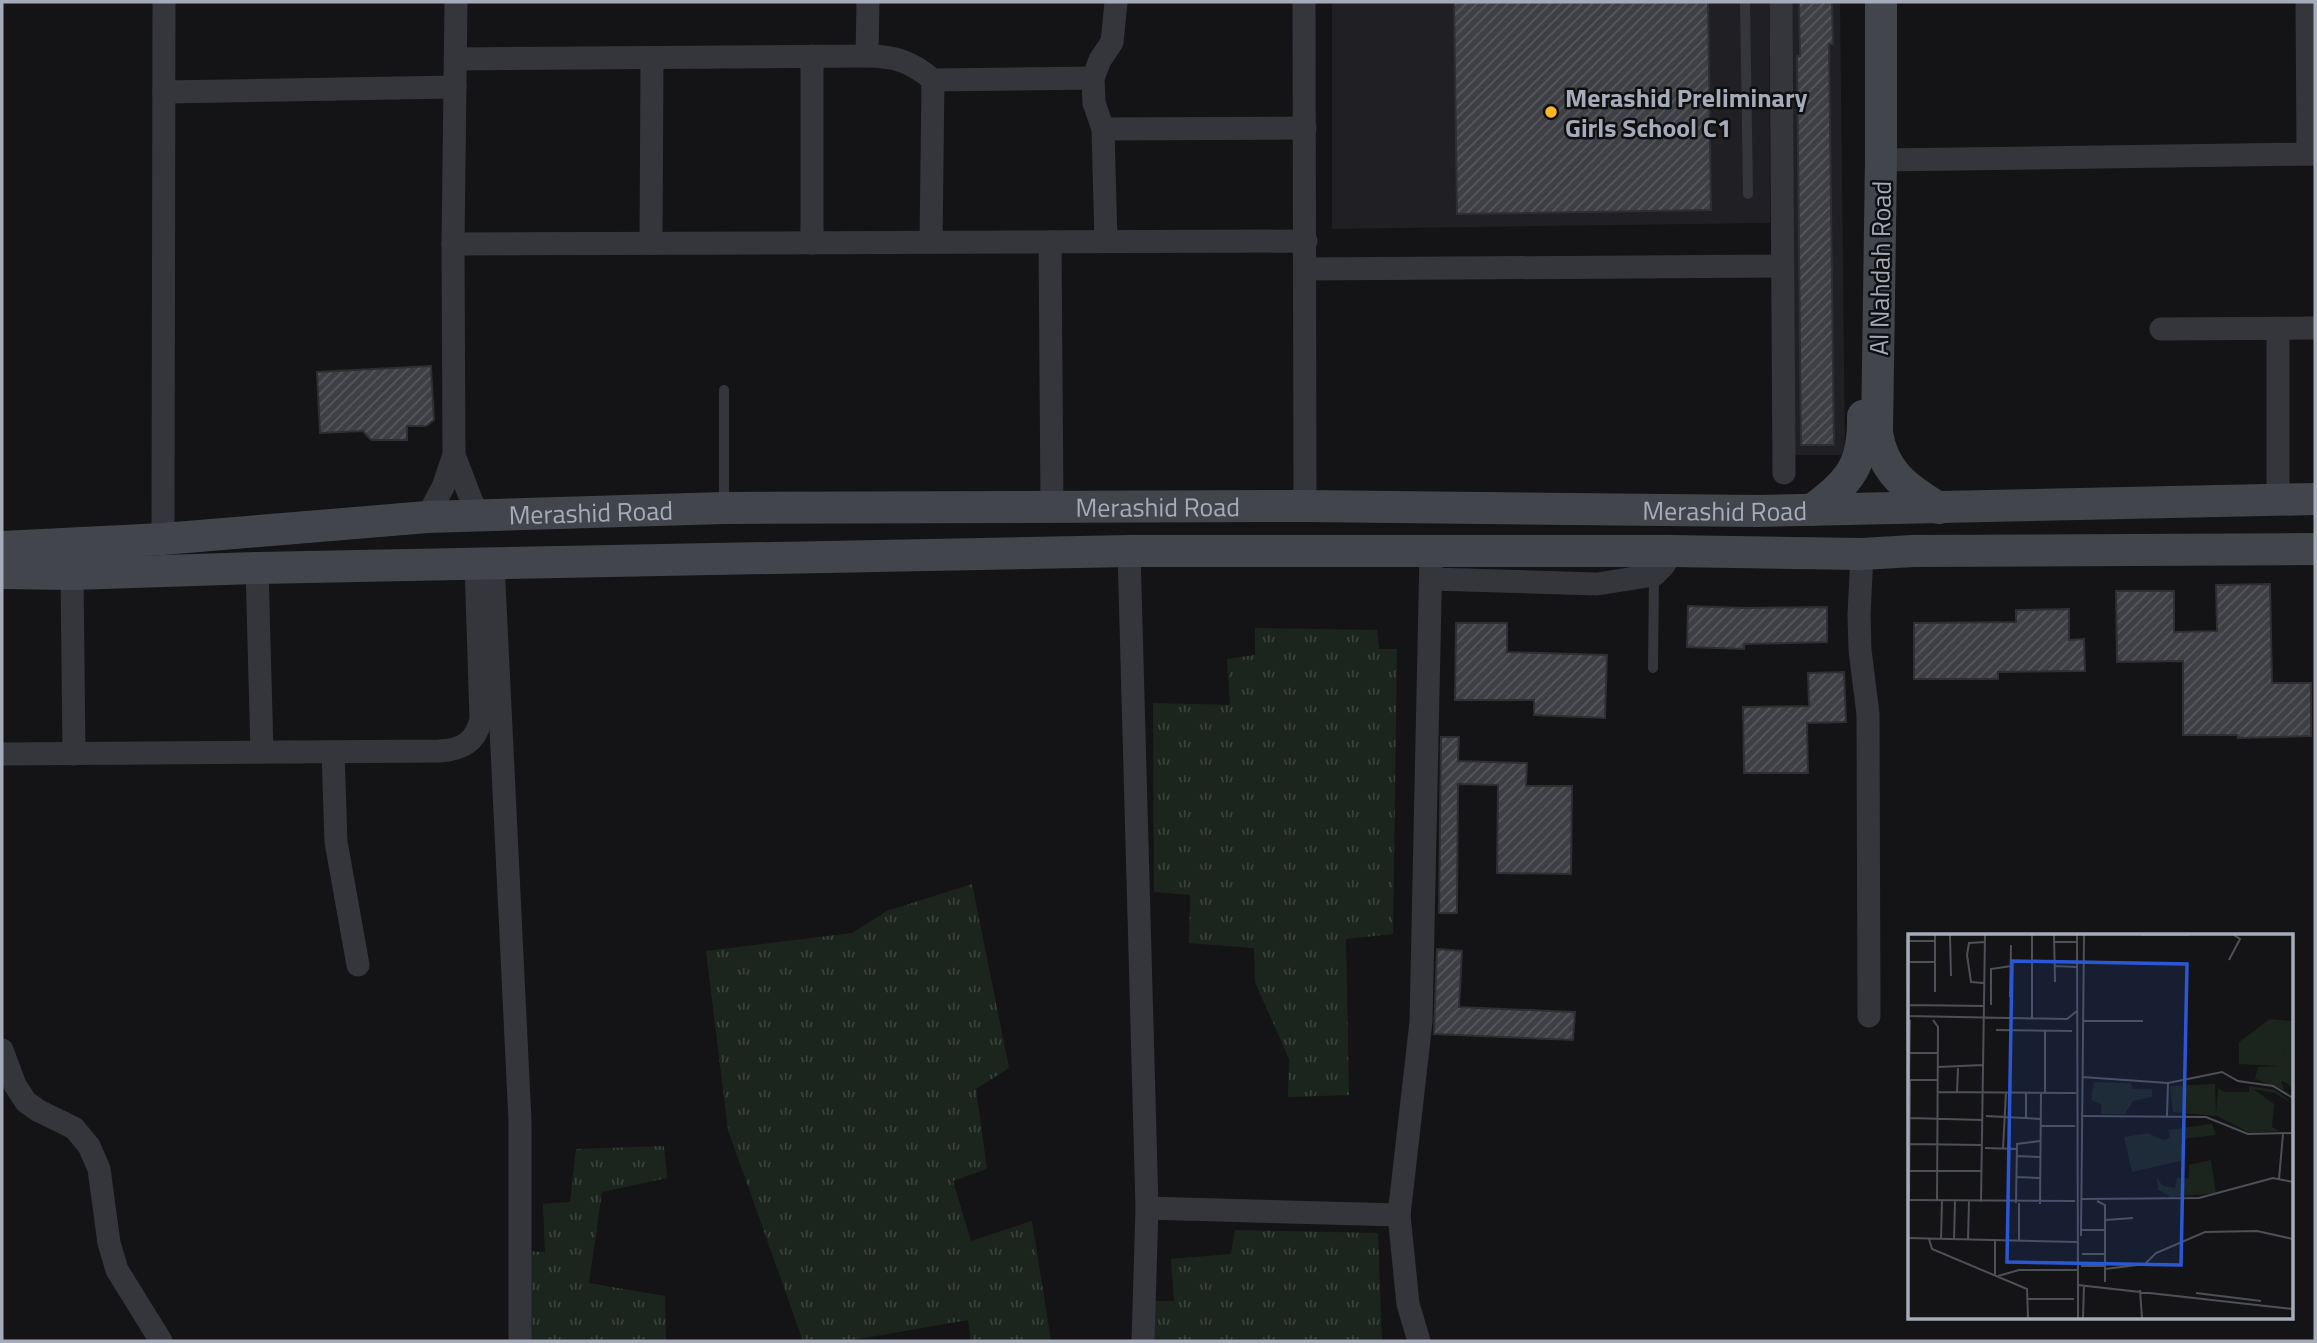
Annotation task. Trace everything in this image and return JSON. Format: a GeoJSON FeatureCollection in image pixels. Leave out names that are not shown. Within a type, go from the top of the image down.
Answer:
{"type":"FeatureCollection","features":[{"type":"Feature","properties":{"kind":"main road","name":"Al Nahdah Road"},"geometry":{"type":"LineString","coordinates":[[1812,510],[1849,478],[1859,460],[1863,439],[1859,2]]}},
{"type":"Feature","properties":{"kind":"main road","name":"Al Nahdah Road"},"geometry":{"type":"LineString","coordinates":[[1881,2],[1877,421],[1879,445],[1895,478],[1939,508]]}},
{"type":"Feature","properties":{"kind":"main road","name":"Merashid Road"},"geometry":{"type":"LineString","coordinates":[[2,547],[163,539],[427,517],[724,508],[1305,506],[1757,511],[2315,499]]}},
{"type":"Feature","properties":{"kind":"main road"},"geometry":{"type":"LineString","coordinates":[[1913,551],[1936,538],[1950,534],[2005,531],[2013,523],[2015,511],[2012,506]]}},
{"type":"Feature","properties":{"kind":"main road"},"geometry":{"type":"LineString","coordinates":[[1663,563],[1675,534],[1685,524],[1723,522],[1757,511]]}},
{"type":"Feature","properties":{"kind":"main road"},"geometry":{"type":"LineString","coordinates":[[308,567],[301,550],[302,541],[311,525]]}},
{"type":"Feature","properties":{"kind":"main road","name":"Merashid Road"},"geometry":{"type":"LineString","coordinates":[[2,573],[72,574],[1129,551],[1431,565],[1663,563],[1913,551],[2315,549]]}},
{"type":"Feature","properties":{"kind":"street"},"geometry":{"type":"LineString","coordinates":[[163,539],[164,2]]}},
{"type":"Feature","properties":{"kind":"street"},"geometry":{"type":"LineString","coordinates":[[456,2],[454,455],[477,515]]}},
{"type":"Feature","properties":{"kind":"street"},"geometry":{"type":"LineString","coordinates":[[867,56],[868,2]]}},
{"type":"Feature","properties":{"kind":"street"},"geometry":{"type":"LineString","coordinates":[[1106,241],[1103,128],[1094,103],[1093,78],[1112,42],[1116,2]]}},
{"type":"Feature","properties":{"kind":"street"},"geometry":{"type":"LineString","coordinates":[[1304,2],[1305,506]]}},
{"type":"Feature","properties":{"kind":"street"},"geometry":{"type":"LineString","coordinates":[[1781,2],[1784,473]]}},
{"type":"Feature","properties":{"kind":"street"},"geometry":{"type":"LineString","coordinates":[[1881,160],[2312,154],[2307,2]]}},
{"type":"Feature","properties":{"kind":"street"},"geometry":{"type":"LineString","coordinates":[[812,56],[812,243]]}},
{"type":"Feature","properties":{"kind":"street"},"geometry":{"type":"LineString","coordinates":[[456,60],[889,56],[908,62],[933,80],[1093,78]]}},
{"type":"Feature","properties":{"kind":"street"},"geometry":{"type":"LineString","coordinates":[[651,243],[652,58]]}},
{"type":"Feature","properties":{"kind":"street"},"geometry":{"type":"LineString","coordinates":[[931,242],[933,80]]}},
{"type":"Feature","properties":{"kind":"street"},"geometry":{"type":"LineString","coordinates":[[164,92],[455,87]]}},
{"type":"Feature","properties":{"kind":"street"},"geometry":{"type":"LineString","coordinates":[[1103,128],[1305,128]]}},
{"type":"Feature","properties":{"kind":"street"},"geometry":{"type":"LineString","coordinates":[[453,244],[1306,241]]}},
{"type":"Feature","properties":{"kind":"street"},"geometry":{"type":"LineString","coordinates":[[1050,242],[1052,507]]}},
{"type":"Feature","properties":{"kind":"street"},"geometry":{"type":"LineString","coordinates":[[1306,269],[1782,266]]}},
{"type":"Feature","properties":{"kind":"street"},"geometry":{"type":"LineString","coordinates":[[2161,329],[2315,328]]}},
{"type":"Feature","properties":{"kind":"street"},"geometry":{"type":"LineString","coordinates":[[2278,329],[2278,499]]}},
{"type":"Feature","properties":{"kind":"street"},"geometry":{"type":"LineString","coordinates":[[427,517],[443,487],[454,455]]}},
{"type":"Feature","properties":{"kind":"street"},"geometry":{"type":"LineString","coordinates":[[1129,551],[1147,1209],[1143,1341]]}},
{"type":"Feature","properties":{"kind":"street"},"geometry":{"type":"LineString","coordinates":[[1862,554],[1858,615],[1868,714],[1870,1016]]}},
{"type":"Feature","properties":{"kind":"street"},"geometry":{"type":"LineString","coordinates":[[2,754],[446,751],[462,747],[475,736],[479,728],[485,563]]}},
{"type":"Feature","properties":{"kind":"street"},"geometry":{"type":"LineString","coordinates":[[485,563],[520,1121],[520,1341]]}},
{"type":"Feature","properties":{"kind":"street"},"geometry":{"type":"LineString","coordinates":[[1419,1341],[1408,1304],[1399,1215],[1422,1010],[1431,565]]}},
{"type":"Feature","properties":{"kind":"street"},"geometry":{"type":"LineString","coordinates":[[257,568],[262,752]]}},
{"type":"Feature","properties":{"kind":"street"},"geometry":{"type":"LineString","coordinates":[[72,574],[74,754]]}},
{"type":"Feature","properties":{"kind":"street"},"geometry":{"type":"LineString","coordinates":[[333,752],[336,842],[358,965]]}},
{"type":"Feature","properties":{"kind":"street"},"geometry":{"type":"LineString","coordinates":[[2,1050],[15,1085],[26,1102],[74,1128],[89,1146],[99,1169],[109,1243],[117,1270],[161,1341]]}},
{"type":"Feature","properties":{"kind":"street"},"geometry":{"type":"LineString","coordinates":[[1147,1209],[1399,1215]]}},
{"type":"Feature","properties":{"kind":"lane"},"geometry":{"type":"LineString","coordinates":[[1745,2],[1748,194]]}},
{"type":"Feature","properties":{"kind":"lane"},"geometry":{"type":"LineString","coordinates":[[724,390],[724,508]]}},
{"type":"Feature","properties":{"kind":"lane"},"geometry":{"type":"LineString","coordinates":[[1653,668],[1663,563]]}},
{"type":"Feature","properties":{"kind":"shaded area","name":"Merashid Preliminary Girls School C1"},"geometry":{"type":"Polygon","coordinates":[[[1332,2],[1769,2],[1770,223],[1332,229],[1332,2]]]}},
{"type":"Feature","properties":{"kind":"shaded area"},"geometry":{"type":"Polygon","coordinates":[[[1792,2],[1840,2],[1845,455],[1793,455],[1792,2]]]}},
{"type":"Feature","properties":{"kind":"green space"},"geometry":{"type":"Polygon","coordinates":[[[1255,628],[1377,630],[1379,649],[1397,649],[1393,934],[1346,939],[1349,1095],[1288,1097],[1289,1059],[1255,982],[1254,948],[1189,943],[1190,895],[1154,892],[1153,703],[1230,705],[1227,659],[1255,655],[1255,628]]]}},
{"type":"Feature","properties":{"kind":"green space"},"geometry":{"type":"Polygon","coordinates":[[[972,884],[1009,1068],[976,1089],[987,1169],[953,1181],[971,1241],[1032,1221],[1051,1341],[971,1341],[968,1320],[847,1341],[803,1341],[728,1130],[706,951],[852,933],[887,911],[972,884]]]}},
{"type":"Feature","properties":{"kind":"green space"},"geometry":{"type":"Polygon","coordinates":[[[664,1146],[667,1178],[602,1192],[589,1283],[665,1296],[666,1341],[526,1341],[523,1251],[545,1252],[543,1204],[570,1202],[576,1149],[664,1146]]]}},
{"type":"Feature","properties":{"kind":"green space"},"geometry":{"type":"Polygon","coordinates":[[[1235,1230],[1378,1233],[1382,1341],[1150,1341],[1150,1301],[1174,1301],[1171,1259],[1231,1254],[1235,1230]]]}},
{"type":"Feature","properties":{"kind":"building"},"geometry":{"type":"Polygon","coordinates":[[[1454,2],[1708,2],[1711,210],[1457,214],[1454,2]]]}},
{"type":"Feature","properties":{"kind":"building"},"geometry":{"type":"Polygon","coordinates":[[[1799,2],[1832,2],[1833,44],[1829,44],[1834,445],[1801,445],[1797,56],[1800,56],[1799,2]]]}},
{"type":"Feature","properties":{"kind":"building"},"geometry":{"type":"Polygon","coordinates":[[[431,366],[434,420],[426,426],[407,426],[407,440],[371,440],[363,431],[320,433],[317,372],[431,366]]]}},
{"type":"Feature","properties":{"kind":"building"},"geometry":{"type":"Polygon","coordinates":[[[2270,584],[2272,683],[2311,683],[2311,736],[2238,738],[2237,735],[2183,735],[2183,661],[2117,662],[2116,591],[2174,591],[2174,632],[2217,631],[2216,585],[2270,584]]]}},
{"type":"Feature","properties":{"kind":"building"},"geometry":{"type":"Polygon","coordinates":[[[1688,606],[1827,607],[1827,642],[1744,644],[1744,649],[1687,647],[1688,606]]]}},
{"type":"Feature","properties":{"kind":"building"},"geometry":{"type":"Polygon","coordinates":[[[2069,609],[2069,640],[2084,639],[2085,671],[1998,672],[1998,679],[1914,679],[1914,623],[2016,622],[2016,610],[2069,609]]]}},
{"type":"Feature","properties":{"kind":"building"},"geometry":{"type":"Polygon","coordinates":[[[1456,623],[1507,623],[1507,652],[1607,655],[1605,718],[1534,715],[1534,700],[1455,700],[1456,623]]]}},
{"type":"Feature","properties":{"kind":"building"},"geometry":{"type":"Polygon","coordinates":[[[1844,672],[1846,722],[1807,723],[1808,773],[1744,773],[1743,707],[1809,706],[1808,673],[1844,672]]]}},
{"type":"Feature","properties":{"kind":"building"},"geometry":{"type":"Polygon","coordinates":[[[1441,737],[1459,737],[1458,761],[1527,763],[1526,786],[1572,786],[1571,874],[1497,873],[1498,785],[1458,784],[1457,913],[1439,913],[1441,737]]]}},
{"type":"Feature","properties":{"kind":"building"},"geometry":{"type":"Polygon","coordinates":[[[1437,949],[1462,951],[1459,1007],[1575,1012],[1573,1040],[1434,1034],[1437,949]]]}},
{"type":"Feature","properties":{"kind":"place","name":"Merashid Preliminary Girls School C1"},"geometry":{"type":"Point","coordinates":[1551,112]}}]}
